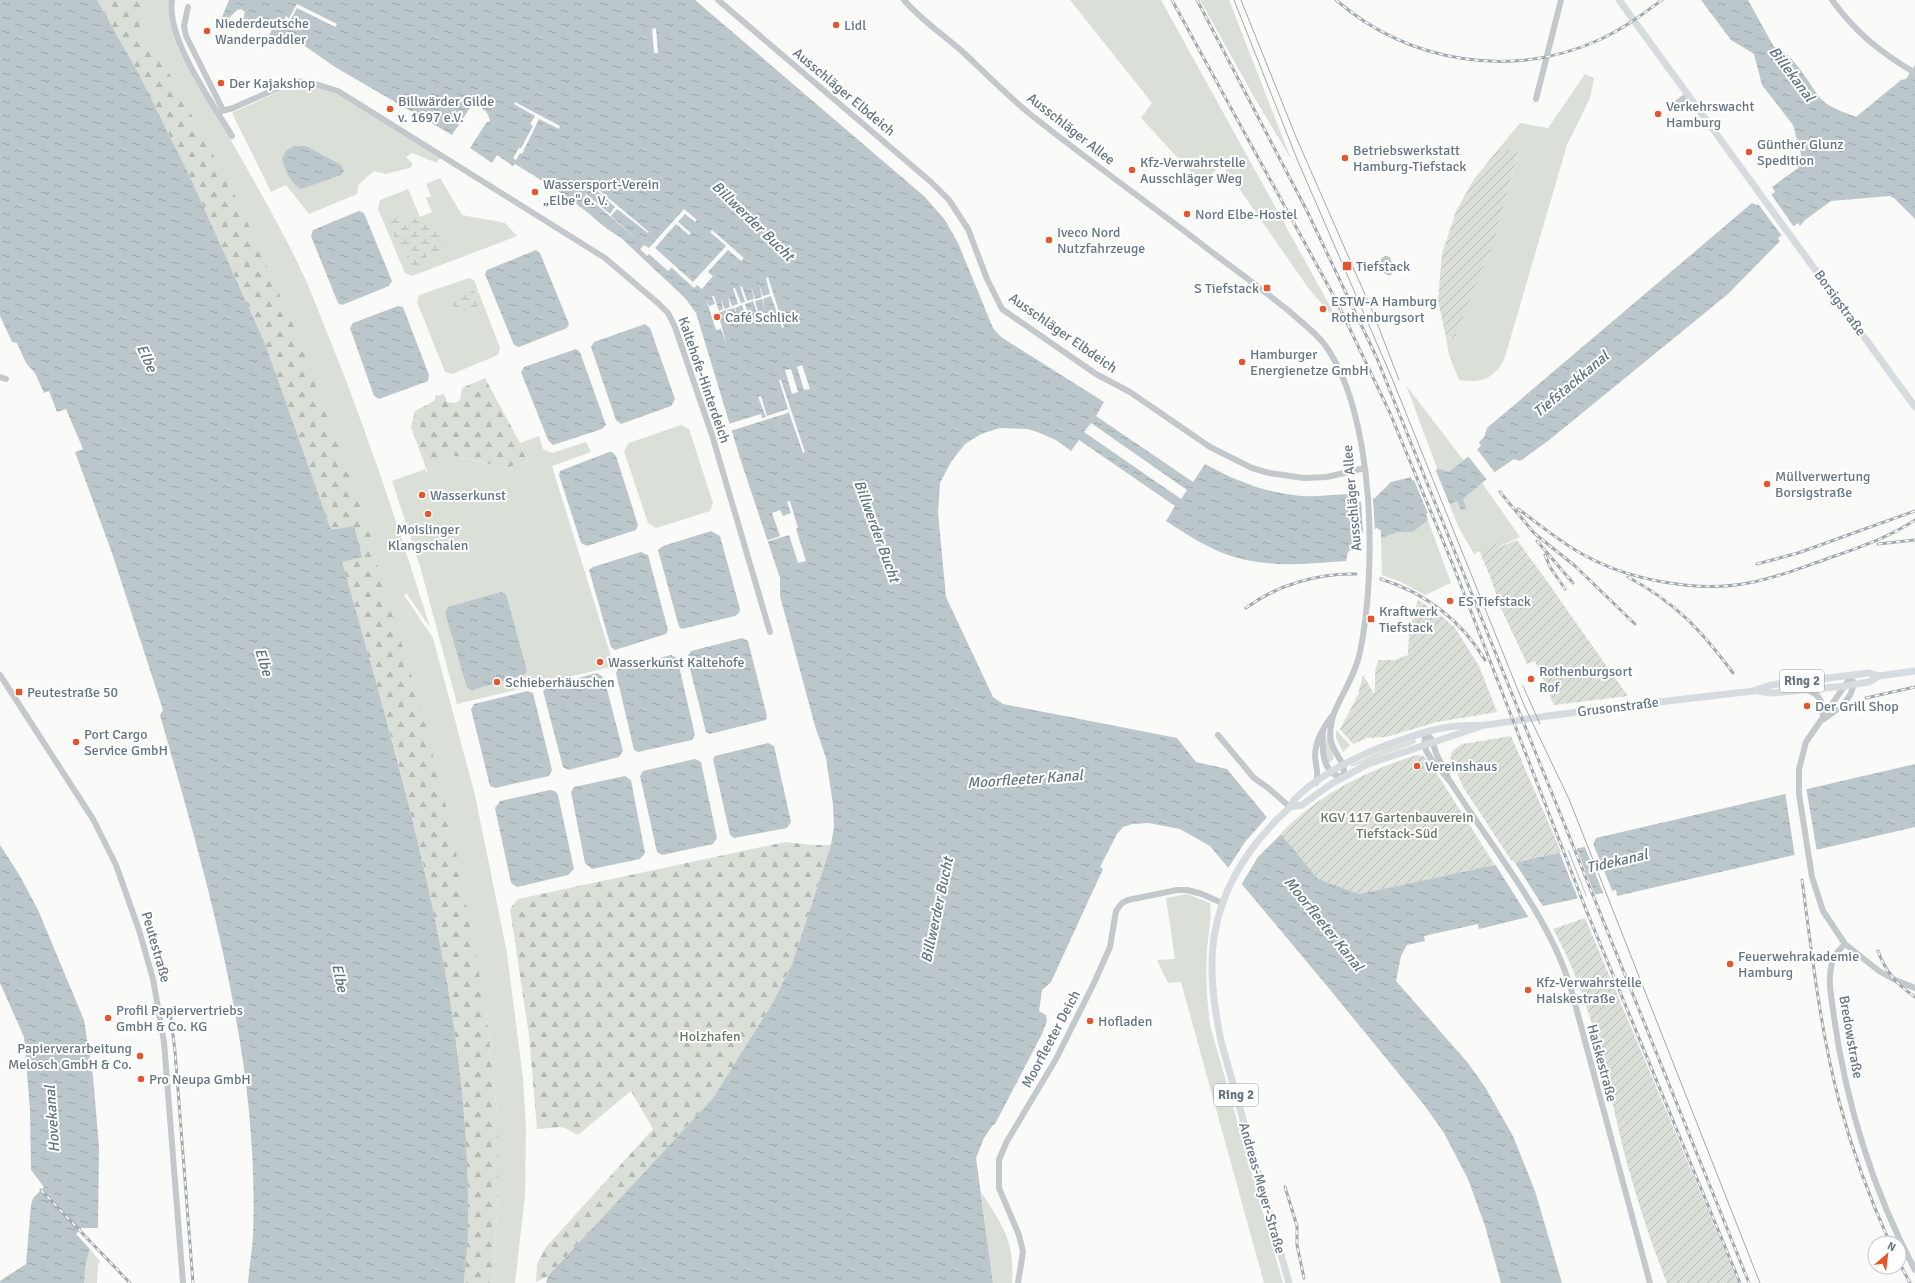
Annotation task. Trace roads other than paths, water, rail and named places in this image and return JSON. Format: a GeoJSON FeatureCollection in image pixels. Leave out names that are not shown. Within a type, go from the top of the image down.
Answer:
{"type":"FeatureCollection","features":[{"type":"Feature","properties":{"kind":"main road","name":"Borsigstraße"},"geometry":{"type":"LineString","coordinates":[[1619,0],[1915,407]]}},
{"type":"Feature","properties":{"kind":"main road","name":"Grusonstraße"},"geometry":{"type":"LineString","coordinates":[[1753,691],[1772,693],[1845,686],[1869,682],[1879,676],[1915,671]]}},
{"type":"Feature","properties":{"kind":"main road","name":"Grusonstraße"},"geometry":{"type":"LineString","coordinates":[[1331,772],[1382,747],[1426,732],[1458,726],[1483,726],[1549,716],[1753,691],[1771,685],[1852,675],[1869,673],[1879,676]]}},
{"type":"Feature","properties":{"kind":"main road","name":"Grusonstraße"},"geometry":{"type":"LineString","coordinates":[[1343,777],[1376,760],[1424,744],[1460,735],[1483,726]]}},
{"type":"Feature","properties":{"kind":"main road","name":"Andreas-Meyer-Straße"},"geometry":{"type":"LineString","coordinates":[[1289,1283],[1224,1054],[1213,1001],[1212,969],[1214,937],[1222,902],[1227,890],[1252,848],[1290,807],[1295,798],[1331,772]]}},
{"type":"Feature","properties":{"kind":"main road","name":"Andreas-Meyer-Straße"},"geometry":{"type":"LineString","coordinates":[[1290,807],[1302,805],[1343,777]]}},
{"type":"Feature","properties":{"kind":"street"},"geometry":{"type":"LineString","coordinates":[[172,0],[171,12],[176,33],[209,99],[221,111]]}},
{"type":"Feature","properties":{"kind":"street","name":"Ausschläger Elbdeich"},"geometry":{"type":"LineString","coordinates":[[718,0],[931,182],[949,200],[968,229],[987,279],[1002,309],[1096,374],[1130,392],[1210,447],[1252,468],[1269,473],[1304,478],[1327,477],[1365,468]]}},
{"type":"Feature","properties":{"kind":"street","name":"Ausschläger Allee"},"geometry":{"type":"LineString","coordinates":[[904,0],[932,28],[957,47],[1032,115],[1266,292],[1317,336],[1330,354],[1347,389],[1356,419],[1365,468],[1370,532],[1369,582],[1360,652],[1350,682],[1317,742],[1315,750],[1318,776],[1316,783]]}},
{"type":"Feature","properties":{"kind":"street"},"geometry":{"type":"LineString","coordinates":[[1536,99],[1561,0]]}},
{"type":"Feature","properties":{"kind":"street"},"geometry":{"type":"LineString","coordinates":[[1832,0],[1859,33],[1877,48],[1913,71]]}},
{"type":"Feature","properties":{"kind":"street"},"geometry":{"type":"LineString","coordinates":[[188,7],[184,26],[186,36],[232,136]]}},
{"type":"Feature","properties":{"kind":"street","name":"Kaltehofe-Hinterdeich"},"geometry":{"type":"LineString","coordinates":[[221,111],[233,108],[294,81],[312,83],[338,91],[605,258],[659,304],[672,319],[712,435],[770,632]]}},
{"type":"Feature","properties":{"kind":"street"},"geometry":{"type":"LineString","coordinates":[[1672,106],[1688,95]]}},
{"type":"Feature","properties":{"kind":"street","name":"Peutestraße"},"geometry":{"type":"LineString","coordinates":[[0,675],[93,819],[116,865],[139,930],[154,979],[165,1047],[183,1283]]}},
{"type":"Feature","properties":{"kind":"street"},"geometry":{"type":"LineString","coordinates":[[1822,720],[1835,712],[1853,691],[1852,675]]}},
{"type":"Feature","properties":{"kind":"street"},"geometry":{"type":"LineString","coordinates":[[1852,675],[1806,742],[1799,769],[1798,784],[1809,859],[1816,894],[1823,911],[1845,944],[1879,971],[1894,980],[1915,988]]}},
{"type":"Feature","properties":{"kind":"street"},"geometry":{"type":"LineString","coordinates":[[1808,690],[1816,694],[1822,700],[1822,720]]}},
{"type":"Feature","properties":{"kind":"street","name":"Ausschläger Allee"},"geometry":{"type":"LineString","coordinates":[[1334,713],[1331,724],[1331,742],[1344,765]]}},
{"type":"Feature","properties":{"kind":"street"},"geometry":{"type":"LineString","coordinates":[[1323,730],[1324,757],[1327,766],[1331,772],[1343,777],[1345,771],[1344,765]]}},
{"type":"Feature","properties":{"kind":"street"},"geometry":{"type":"LineString","coordinates":[[1424,744],[1426,732]]}},
{"type":"Feature","properties":{"kind":"street","name":"Halskestraße"},"geometry":{"type":"LineString","coordinates":[[1426,732],[1433,742],[1450,782]]}},
{"type":"Feature","properties":{"kind":"street"},"geometry":{"type":"LineString","coordinates":[[1218,735],[1254,778],[1290,807]]}},
{"type":"Feature","properties":{"kind":"street","name":"Halskestraße"},"geometry":{"type":"LineString","coordinates":[[1424,744],[1430,757],[1450,782],[1554,944],[1567,976],[1650,1283]]}},
{"type":"Feature","properties":{"kind":"street","name":"Moorfleeter Deich"},"geometry":{"type":"LineString","coordinates":[[1018,1283],[1023,1252],[1019,1235],[999,1188],[999,1160],[1006,1143],[1056,1059],[1101,970],[1110,946],[1117,908],[1122,902],[1128,900],[1177,890],[1196,892],[1222,902]]}},
{"type":"Feature","properties":{"kind":"street","name":"Bredowstraße"},"geometry":{"type":"LineString","coordinates":[[1845,944],[1834,957],[1830,975],[1830,989],[1841,1059],[1853,1110],[1873,1173],[1915,1270]]}},
{"type":"Feature","properties":{"kind":"water","name":"Elbe"},"geometry":{"type":"Polygon","coordinates":[[[0,0],[97,0],[140,76],[191,179],[266,346],[331,530],[354,526],[362,557],[342,562],[388,726],[409,808],[429,891],[446,974],[458,1058],[466,1143],[468,1242],[464,1283],[248,1283],[253,1236],[253,1169],[248,1103],[239,1037],[227,972],[212,907],[196,843],[160,715],[163,710],[112,553],[75,452],[83,449],[66,409],[57,412],[49,391],[44,393],[35,373],[26,363],[17,343],[12,342],[0,316],[0,0]]]}},
{"type":"Feature","properties":{"kind":"water"},"geometry":{"type":"Polygon","coordinates":[[[229,0],[695,0],[925,197],[945,220],[958,243],[993,328],[1001,337],[1104,402],[1096,416],[1193,482],[1205,464],[1252,486],[1277,493],[1303,496],[1355,494],[1359,502],[1375,498],[1391,482],[1411,477],[1412,481],[1436,471],[1437,468],[1449,472],[1481,446],[1479,442],[1484,437],[1487,428],[1752,203],[1757,205],[1775,192],[1772,187],[1798,168],[1802,158],[1793,125],[1762,85],[1754,54],[1731,40],[1701,0],[1748,0],[1774,47],[1781,50],[1795,62],[1822,100],[1834,108],[1856,117],[1901,80],[1906,79],[1915,65],[1915,219],[1890,196],[1831,201],[1805,220],[1800,226],[1798,223],[1778,238],[1780,241],[1728,294],[1548,441],[1520,461],[1514,459],[1495,472],[1463,499],[1466,508],[1461,510],[1458,501],[1426,514],[1428,520],[1413,532],[1398,532],[1381,538],[1381,531],[1377,528],[1375,529],[1375,532],[1363,533],[1361,531],[1358,535],[1359,545],[1348,552],[1346,561],[1273,564],[1245,560],[1214,549],[1166,521],[1175,506],[1079,440],[1071,451],[1056,440],[1035,431],[1027,429],[1000,428],[981,434],[965,444],[951,462],[940,483],[938,513],[946,597],[993,697],[1003,704],[1177,738],[1196,762],[1227,769],[1318,879],[1359,894],[1495,865],[1513,863],[1593,845],[1596,838],[1915,764],[1915,827],[1617,896],[1616,890],[1543,906],[1528,917],[1479,929],[1478,924],[1424,936],[1425,941],[1407,945],[1401,956],[1396,981],[1468,1063],[1485,1087],[1513,1136],[1535,1191],[1562,1283],[1501,1283],[1485,1226],[1468,1179],[1444,1133],[1425,1106],[1210,846],[1180,829],[1148,823],[1132,824],[1123,827],[1117,834],[1100,867],[1103,869],[1051,982],[1042,990],[1039,1011],[1046,1015],[1047,1021],[1042,1034],[995,1124],[984,1138],[976,1158],[993,1283],[546,1283],[548,1276],[713,1098],[772,1004],[792,964],[831,845],[834,827],[833,805],[826,758],[815,726],[780,596],[780,578],[740,458],[696,313],[685,298],[620,237],[566,197],[515,164],[513,166],[497,155],[492,163],[470,148],[486,123],[490,121],[488,114],[482,108],[472,105],[452,135],[335,67],[289,35],[275,40],[269,36],[273,27],[257,18],[245,29],[241,28],[245,12],[241,9],[237,10],[226,21],[222,17],[229,0]],[[1091,423],[1084,432],[1181,499],[1187,490],[1091,423]]]}},
{"type":"Feature","properties":{"kind":"water"},"geometry":{"type":"Polygon","coordinates":[[[294,146],[306,146],[341,165],[344,171],[341,175],[301,189],[288,176],[282,159],[286,151],[294,146]]]}},
{"type":"Feature","properties":{"kind":"water"},"geometry":{"type":"Polygon","coordinates":[[[359,211],[364,213],[392,281],[389,286],[342,305],[338,303],[311,236],[313,230],[359,211]]]}},
{"type":"Feature","properties":{"kind":"water"},"geometry":{"type":"Polygon","coordinates":[[[536,250],[540,253],[569,324],[567,328],[519,347],[514,345],[485,274],[487,270],[536,250]]]}},
{"type":"Feature","properties":{"kind":"water"},"geometry":{"type":"Polygon","coordinates":[[[1385,256],[1390,257],[1394,271],[1390,276],[1384,273],[1380,265],[1381,259],[1385,256]]]}},
{"type":"Feature","properties":{"kind":"water"},"geometry":{"type":"Polygon","coordinates":[[[398,306],[403,307],[429,375],[428,381],[379,399],[374,396],[350,328],[353,323],[398,306]]]}},
{"type":"Feature","properties":{"kind":"water"},"geometry":{"type":"Polygon","coordinates":[[[645,324],[650,328],[675,399],[671,406],[621,424],[616,420],[591,347],[594,342],[645,324]]]}},
{"type":"Feature","properties":{"kind":"water"},"geometry":{"type":"Polygon","coordinates":[[[576,349],[580,352],[606,425],[602,429],[553,445],[548,440],[521,372],[524,367],[576,349]]]}},
{"type":"Feature","properties":{"kind":"water"},"geometry":{"type":"Polygon","coordinates":[[[612,452],[616,456],[638,525],[636,530],[587,546],[581,543],[559,475],[560,471],[612,452]]]}},
{"type":"Feature","properties":{"kind":"water"},"geometry":{"type":"Polygon","coordinates":[[[711,531],[720,536],[740,609],[739,613],[735,616],[682,629],[679,627],[658,550],[663,546],[711,531]]]}},
{"type":"Feature","properties":{"kind":"water"},"geometry":{"type":"Polygon","coordinates":[[[641,552],[648,555],[668,630],[666,634],[615,650],[611,647],[589,570],[593,567],[641,552]]]}},
{"type":"Feature","properties":{"kind":"water"},"geometry":{"type":"Polygon","coordinates":[[[501,592],[506,594],[527,671],[524,675],[472,690],[467,688],[445,612],[448,607],[501,592]]]}},
{"type":"Feature","properties":{"kind":"water"},"geometry":{"type":"Polygon","coordinates":[[[742,638],[748,641],[767,716],[766,720],[710,734],[706,732],[687,657],[691,651],[742,638]]]}},
{"type":"Feature","properties":{"kind":"water"},"geometry":{"type":"Polygon","coordinates":[[[671,655],[677,658],[695,735],[692,740],[638,752],[634,750],[616,673],[618,669],[671,655]]]}},
{"type":"Feature","properties":{"kind":"water"},"geometry":{"type":"Polygon","coordinates":[[[597,673],[604,678],[623,751],[619,757],[568,770],[563,767],[543,691],[548,686],[597,673]]]}},
{"type":"Feature","properties":{"kind":"water"},"geometry":{"type":"Polygon","coordinates":[[[527,691],[533,693],[552,770],[549,776],[495,788],[490,786],[471,709],[474,704],[527,691]]]}},
{"type":"Feature","properties":{"kind":"water"},"geometry":{"type":"Polygon","coordinates":[[[768,743],[774,746],[791,822],[787,828],[734,838],[730,835],[713,759],[715,756],[768,743]]]}},
{"type":"Feature","properties":{"kind":"water"},"geometry":{"type":"Polygon","coordinates":[[[695,759],[701,762],[717,838],[713,844],[662,855],[657,852],[640,776],[643,771],[695,759]]]}},
{"type":"Feature","properties":{"kind":"water"},"geometry":{"type":"Polygon","coordinates":[[[625,776],[631,780],[645,853],[640,859],[592,869],[585,863],[571,792],[574,787],[625,776]]]}},
{"type":"Feature","properties":{"kind":"water"},"geometry":{"type":"Polygon","coordinates":[[[550,790],[555,791],[558,795],[574,869],[568,875],[517,887],[511,883],[495,808],[500,801],[550,790]]]}},
{"type":"Feature","properties":{"kind":"water","name":"Hovekanal"},"geometry":{"type":"Polygon","coordinates":[[[0,845],[20,876],[38,910],[84,1020],[93,1076],[99,1147],[98,1228],[82,1228],[76,1234],[90,1249],[86,1262],[84,1283],[0,1283],[0,1281],[26,1264],[31,1205],[33,1198],[44,1187],[31,1170],[30,1110],[24,1037],[0,983],[0,845]]]}},
{"type":"Feature","properties":{"kind":"tram line"},"geometry":{"type":"LineString","coordinates":[[1234,0],[1297,159],[1391,376],[1524,705],[1569,799],[1760,1283]]}},
{"type":"Feature","properties":{"kind":"tram line"},"geometry":{"type":"LineString","coordinates":[[1241,0],[1296,137],[1374,315],[1399,380]]}},
{"type":"Feature","properties":{"kind":"tram line"},"geometry":{"type":"LineString","coordinates":[[1523,686],[1540,724]]}},
{"type":"Feature","properties":{"kind":"railway"},"geometry":{"type":"LineString","coordinates":[[1172,0],[1337,302],[1390,413],[1455,570],[1585,907],[1740,1283]]}},
{"type":"Feature","properties":{"kind":"railway"},"geometry":{"type":"LineString","coordinates":[[1197,0],[1306,209],[1376,356],[1749,1283]]}},
{"type":"Feature","properties":{"kind":"railway"},"geometry":{"type":"LineString","coordinates":[[1336,0],[1365,21],[1396,38],[1429,51],[1463,58],[1498,61],[1533,59],[1567,52],[1617,31],[1662,0]]}},
{"type":"Feature","properties":{"kind":"railway"},"geometry":{"type":"LineString","coordinates":[[1500,492],[1534,533],[1575,566],[1635,624]]}},
{"type":"Feature","properties":{"kind":"railway"},"geometry":{"type":"LineString","coordinates":[[1518,509],[1568,546],[1603,564],[1643,578],[1687,585],[1708,586],[1729,586],[1748,583],[1783,574],[1868,544],[1904,527],[1915,520]]}},
{"type":"Feature","properties":{"kind":"railway"},"geometry":{"type":"LineString","coordinates":[[1757,564],[1798,553],[1915,511]]}},
{"type":"Feature","properties":{"kind":"railway"},"geometry":{"type":"LineString","coordinates":[[1878,544],[1915,540]]}},
{"type":"Feature","properties":{"kind":"railway"},"geometry":{"type":"LineString","coordinates":[[1537,541],[1573,583]]}},
{"type":"Feature","properties":{"kind":"railway"},"geometry":{"type":"LineString","coordinates":[[1545,555],[1550,567],[1565,589]]}},
{"type":"Feature","properties":{"kind":"railway"},"geometry":{"type":"LineString","coordinates":[[1246,608],[1271,593],[1298,582],[1327,576],[1356,574]]}},
{"type":"Feature","properties":{"kind":"railway"},"geometry":{"type":"LineString","coordinates":[[1628,577],[1674,607],[1710,644],[1733,673]]}},
{"type":"Feature","properties":{"kind":"railway"},"geometry":{"type":"LineString","coordinates":[[1381,579],[1427,600],[1453,620],[1465,632],[1485,660]]}},
{"type":"Feature","properties":{"kind":"railway"},"geometry":{"type":"LineString","coordinates":[[1866,698],[1915,687]]}},
{"type":"Feature","properties":{"kind":"railway"},"geometry":{"type":"LineString","coordinates":[[1802,880],[1817,991],[1832,1074],[1855,1155],[1887,1235]]}},
{"type":"Feature","properties":{"kind":"railway"},"geometry":{"type":"LineString","coordinates":[[1878,951],[1884,965],[1892,977],[1915,997]]}},
{"type":"Feature","properties":{"kind":"railway"},"geometry":{"type":"LineString","coordinates":[[170,1011],[175,1051],[193,1283]]}},
{"type":"Feature","properties":{"kind":"railway"},"geometry":{"type":"LineString","coordinates":[[1285,1187],[1297,1226],[1297,1245],[1304,1278]]}},
{"type":"Feature","properties":{"kind":"railway"},"geometry":{"type":"LineString","coordinates":[[41,1190],[130,1283]]}},
{"type":"Feature","properties":{"kind":"railway"},"geometry":{"type":"LineString","coordinates":[[1906,1275],[1910,1283]]}},
{"type":"Feature","properties":{"kind":"place","name":"Lidl"},"geometry":{"type":"Point","coordinates":[836,25]}},
{"type":"Feature","properties":{"kind":"place","name":"Niederdeutsche Wanderpaddler"},"geometry":{"type":"Point","coordinates":[207,31]}},
{"type":"Feature","properties":{"kind":"place","name":"Der Kajakshop"},"geometry":{"type":"Point","coordinates":[221,83]}},
{"type":"Feature","properties":{"kind":"place","name":"Billwärder Gilde v. 1697 e.V."},"geometry":{"type":"Point","coordinates":[390,109]}},
{"type":"Feature","properties":{"kind":"place","name":"Verkehrswacht Hamburg"},"geometry":{"type":"Point","coordinates":[1658,114]}},
{"type":"Feature","properties":{"kind":"place","name":"Günther Glunz Spedition"},"geometry":{"type":"Point","coordinates":[1749,152]}},
{"type":"Feature","properties":{"kind":"place","name":"Betriebswerkstatt Hamburg-Tiefstack"},"geometry":{"type":"Point","coordinates":[1345,158]}},
{"type":"Feature","properties":{"kind":"place","name":"Kfz-Verwahrstelle Ausschläger Weg"},"geometry":{"type":"Point","coordinates":[1132,170]}},
{"type":"Feature","properties":{"kind":"place","name":"Wassersport-Verein „Elbe\" e. V."},"geometry":{"type":"Point","coordinates":[535,192]}},
{"type":"Feature","properties":{"kind":"place","name":"Nord Elbe-Hostel"},"geometry":{"type":"Point","coordinates":[1187,214]}},
{"type":"Feature","properties":{"kind":"place","name":"Iveco Nord Nutzfahrzeuge"},"geometry":{"type":"Point","coordinates":[1049,240]}},
{"type":"Feature","properties":{"kind":"place","name":"Tiefstack"},"geometry":{"type":"Point","coordinates":[1347,266]}},
{"type":"Feature","properties":{"kind":"place","name":"S Tiefstack"},"geometry":{"type":"Point","coordinates":[1267,288]}},
{"type":"Feature","properties":{"kind":"place","name":"ESTW-A Hamburg Rothenburgsort"},"geometry":{"type":"Point","coordinates":[1323,309]}},
{"type":"Feature","properties":{"kind":"place","name":"Café Schlick"},"geometry":{"type":"Point","coordinates":[717,317]}},
{"type":"Feature","properties":{"kind":"place","name":"Hamburger Energienetze GmbH"},"geometry":{"type":"Point","coordinates":[1242,362]}},
{"type":"Feature","properties":{"kind":"place","name":"Müllverwertung Borsigstraße"},"geometry":{"type":"Point","coordinates":[1767,484]}},
{"type":"Feature","properties":{"kind":"place","name":"Wasserkunst"},"geometry":{"type":"Point","coordinates":[422,495]}},
{"type":"Feature","properties":{"kind":"place","name":"Moislinger Klangschalen"},"geometry":{"type":"Point","coordinates":[428,514]}},
{"type":"Feature","properties":{"kind":"place","name":"ES Tiefstack"},"geometry":{"type":"Point","coordinates":[1450,601]}},
{"type":"Feature","properties":{"kind":"place","name":"Kraftwerk Tiefstack"},"geometry":{"type":"Point","coordinates":[1371,619]}},
{"type":"Feature","properties":{"kind":"place","name":"Wasserkunst Kaltehofe"},"geometry":{"type":"Point","coordinates":[600,662]}},
{"type":"Feature","properties":{"kind":"place","name":"Rothenburgsort Rof"},"geometry":{"type":"Point","coordinates":[1531,679]}},
{"type":"Feature","properties":{"kind":"place","name":"Schieberhäuschen"},"geometry":{"type":"Point","coordinates":[497,682]}},
{"type":"Feature","properties":{"kind":"place","name":"Peutestraße 50"},"geometry":{"type":"Point","coordinates":[19,692]}},
{"type":"Feature","properties":{"kind":"place","name":"Der Grill Shop"},"geometry":{"type":"Point","coordinates":[1807,706]}},
{"type":"Feature","properties":{"kind":"place","name":"Port Cargo Service GmbH"},"geometry":{"type":"Point","coordinates":[76,742]}},
{"type":"Feature","properties":{"kind":"place","name":"Vereinshaus"},"geometry":{"type":"Point","coordinates":[1417,766]}},
{"type":"Feature","properties":{"kind":"place","name":"Feuerwehrakademie Hamburg"},"geometry":{"type":"Point","coordinates":[1730,964]}},
{"type":"Feature","properties":{"kind":"place","name":"Kfz-Verwahrstelle Halskestraße"},"geometry":{"type":"Point","coordinates":[1528,990]}},
{"type":"Feature","properties":{"kind":"place","name":"Profil Papiervertriebs GmbH & Co. KG"},"geometry":{"type":"Point","coordinates":[108,1018]}},
{"type":"Feature","properties":{"kind":"place","name":"Hofladen"},"geometry":{"type":"Point","coordinates":[1090,1021]}},
{"type":"Feature","properties":{"kind":"place","name":"Papierverarbeitung Melosch GmbH & Co."},"geometry":{"type":"Point","coordinates":[140,1056]}},
{"type":"Feature","properties":{"kind":"place","name":"Pro Neupa GmbH"},"geometry":{"type":"Point","coordinates":[141,1079]}},
{"type":"Feature","properties":{"kind":"water label","name":"Billekanal"},"geometry":{"type":"Point","coordinates":[1792,74]}},
{"type":"Feature","properties":{"kind":"water label","name":"Billwerder Bucht"},"geometry":{"type":"Point","coordinates":[753,221]}},
{"type":"Feature","properties":{"kind":"water label","name":"Tiefstackkanal"},"geometry":{"type":"Point","coordinates":[1571,384]}},
{"type":"Feature","properties":{"kind":"water label","name":"Billwerder Bucht"},"geometry":{"type":"Point","coordinates":[877,531]}},
{"type":"Feature","properties":{"kind":"water label","name":"Moorfleeter Kanal"},"geometry":{"type":"Point","coordinates":[1025,779]}},
{"type":"Feature","properties":{"kind":"water label","name":"Tidekanal"},"geometry":{"type":"Point","coordinates":[1617,861]}},
{"type":"Feature","properties":{"kind":"water label","name":"Billwerder Bucht"},"geometry":{"type":"Point","coordinates":[937,910]}},
{"type":"Feature","properties":{"kind":"water label","name":"Moorfleeter Kanal"},"geometry":{"type":"Point","coordinates":[1324,924]}},
{"type":"Feature","properties":{"kind":"park label","name":"KGV 117 Gartenbauverein Tiefstack-Süd"},"geometry":{"type":"Point","coordinates":[1397,826]}},
{"type":"Feature","properties":{"kind":"park label","name":"Holzhafen"},"geometry":{"type":"Point","coordinates":[710,1036]}}]}
